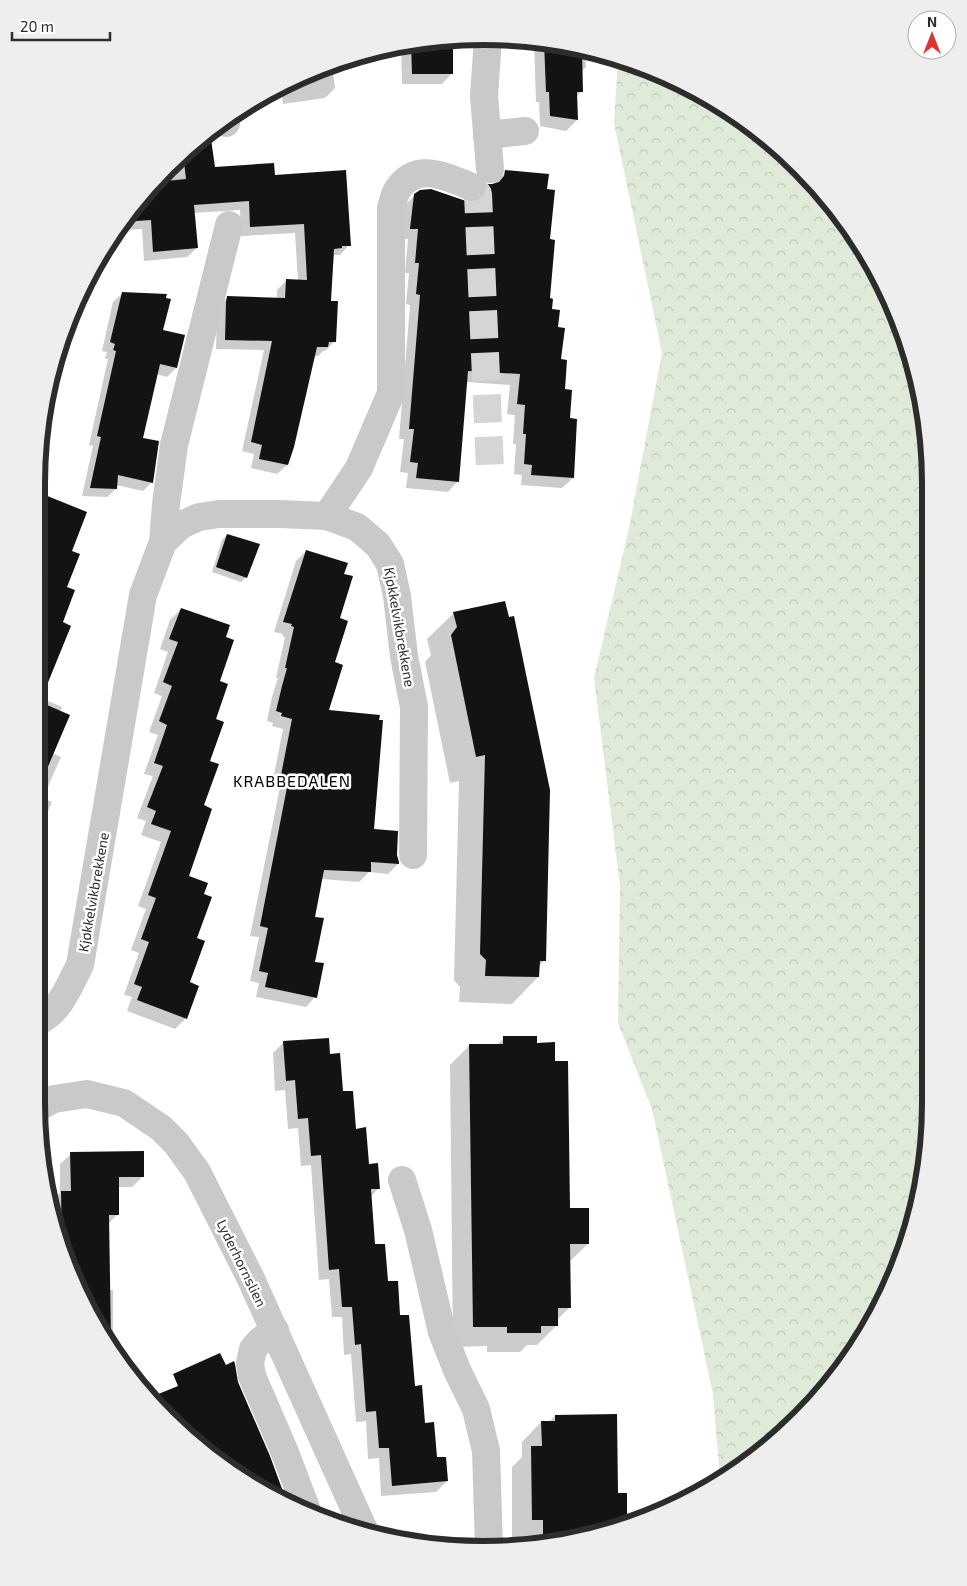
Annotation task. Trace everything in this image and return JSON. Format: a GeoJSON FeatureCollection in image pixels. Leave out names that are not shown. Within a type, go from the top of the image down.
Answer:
{"type":"FeatureCollection","features":[{"type":"Feature","properties":{"kind":"street"},"geometry":{"type":"LineString","coordinates":[[326,516],[359,468],[391,393],[391,208],[396,190],[408,177],[424,173],[481,178],[487,134],[484,96],[488,45]]}},
{"type":"Feature","properties":{"kind":"street"},"geometry":{"type":"LineString","coordinates":[[487,134],[525,131]]}},
{"type":"Feature","properties":{"kind":"street","name":"Kjøkkelvikbrekkene"},"geometry":{"type":"LineString","coordinates":[[45,1017],[60,1004],[80,965],[143,595],[162,542],[174,445],[229,225]]}},
{"type":"Feature","properties":{"kind":"street","name":"Kjøkkelvikbrekkene"},"geometry":{"type":"LineString","coordinates":[[162,542],[181,525],[199,517],[219,514],[280,514],[326,516],[357,526],[378,546],[390,564],[397,596],[404,656],[414,707],[413,855]]}},
{"type":"Feature","properties":{"kind":"street","name":"Lyderhornslien"},"geometry":{"type":"LineString","coordinates":[[45,1104],[54,1099],[87,1094],[124,1102],[162,1128],[176,1143],[197,1172],[251,1279],[361,1523]]}},
{"type":"Feature","properties":{"kind":"street"},"geometry":{"type":"LineString","coordinates":[[402,1180],[418,1230],[442,1332],[457,1370],[476,1409],[486,1451],[489,1541]]}},
{"type":"Feature","properties":{"kind":"street"},"geometry":{"type":"LineString","coordinates":[[274,1330],[253,1349],[250,1363],[252,1376],[284,1450],[304,1502]]}},
{"type":"Feature","properties":{"kind":"green space"},"geometry":{"type":"Polygon","coordinates":[[[618,66],[651,78],[703,104],[750,136],[794,173],[813,194],[848,240],[863,264],[889,316],[899,343],[914,398],[921,455],[922,1102],[921,1131],[914,1188],[899,1243],[889,1270],[863,1322],[848,1346],[813,1392],[794,1413],[773,1432],[719,1472],[713,1394],[652,1109],[618,1023],[620,886],[594,678],[629,528],[662,353],[614,123],[618,66]]]}},
{"type":"Feature","properties":{"kind":"building"},"geometry":{"type":"Polygon","coordinates":[[[453,46],[453,74],[412,74],[411,51],[453,46]]]}},
{"type":"Feature","properties":{"kind":"building"},"geometry":{"type":"Polygon","coordinates":[[[544,49],[582,56],[583,92],[577,92],[578,120],[550,116],[549,92],[546,92],[544,49]]]}},
{"type":"Feature","properties":{"kind":"building"},"geometry":{"type":"Polygon","coordinates":[[[211,141],[215,167],[274,163],[275,175],[346,170],[351,246],[342,246],[342,248],[334,249],[331,301],[338,301],[336,342],[329,342],[328,347],[317,347],[294,447],[288,465],[259,459],[262,445],[251,442],[272,341],[225,340],[226,302],[227,296],[285,298],[286,279],[307,280],[304,224],[250,227],[249,201],[194,205],[198,248],[153,252],[151,220],[133,221],[166,181],[186,179],[184,163],[211,141]]]}},
{"type":"Feature","properties":{"kind":"building"},"geometry":{"type":"Polygon","coordinates":[[[505,170],[549,174],[547,189],[555,190],[550,239],[555,240],[550,298],[553,299],[552,309],[560,310],[558,327],[565,328],[561,359],[567,360],[565,389],[572,390],[570,418],[577,419],[574,478],[531,475],[532,465],[524,464],[526,434],[523,434],[525,405],[517,404],[520,374],[468,371],[459,482],[416,478],[418,463],[410,462],[414,429],[409,429],[420,295],[416,294],[419,263],[415,263],[418,229],[410,229],[414,194],[420,190],[431,189],[466,201],[475,202],[482,199],[486,193],[487,184],[499,182],[504,176],[505,170]]]}},
{"type":"Feature","properties":{"kind":"building"},"geometry":{"type":"Polygon","coordinates":[[[122,292],[167,294],[166,298],[171,299],[163,330],[185,335],[177,368],[160,364],[143,438],[159,441],[153,483],[118,475],[117,489],[90,488],[101,437],[97,436],[116,351],[113,350],[115,344],[110,342],[122,292]]]}},
{"type":"Feature","properties":{"kind":"building"},"geometry":{"type":"Polygon","coordinates":[[[45,495],[87,512],[72,551],[80,554],[67,587],[75,590],[63,622],[71,626],[45,690],[45,495]]]}},
{"type":"Feature","properties":{"kind":"building"},"geometry":{"type":"Polygon","coordinates":[[[227,534],[260,544],[247,578],[216,567],[227,534]]]}},
{"type":"Feature","properties":{"kind":"building"},"geometry":{"type":"Polygon","coordinates":[[[306,550],[348,563],[344,574],[353,576],[340,618],[348,621],[335,662],[343,665],[329,710],[380,715],[379,720],[383,720],[374,829],[398,831],[397,855],[399,862],[399,864],[371,862],[371,872],[324,870],[315,917],[324,918],[315,962],[324,963],[317,998],[265,987],[268,973],[259,971],[268,928],[260,926],[289,777],[281,775],[292,719],[281,716],[282,713],[276,711],[287,668],[285,668],[294,627],[291,626],[292,624],[283,622],[306,550]]]}},
{"type":"Feature","properties":{"kind":"building"},"geometry":{"type":"Polygon","coordinates":[[[505,601],[509,617],[514,616],[550,790],[546,961],[540,961],[539,977],[485,976],[486,960],[480,954],[485,755],[476,757],[451,635],[457,627],[453,612],[505,601]]]}},
{"type":"Feature","properties":{"kind":"building"},"geometry":{"type":"Polygon","coordinates":[[[181,608],[230,625],[226,637],[234,640],[220,681],[228,684],[216,719],[224,722],[210,761],[219,764],[204,805],[212,809],[189,876],[208,883],[204,894],[212,897],[197,938],[205,941],[190,982],[199,986],[187,1019],[137,1000],[142,987],[134,984],[149,942],[141,939],[156,898],[148,895],[171,831],[151,824],[156,811],[147,807],[163,766],[154,763],[167,725],[159,721],[172,686],[163,682],[178,642],[169,639],[181,608]]]}},
{"type":"Feature","properties":{"kind":"building"},"geometry":{"type":"Polygon","coordinates":[[[45,704],[70,715],[45,774],[45,704]]]}},
{"type":"Feature","properties":{"kind":"building"},"geometry":{"type":"Polygon","coordinates":[[[503,1036],[537,1036],[537,1043],[555,1042],[555,1061],[568,1061],[570,1208],[589,1208],[589,1244],[570,1244],[571,1308],[558,1308],[558,1326],[541,1326],[541,1333],[507,1333],[507,1327],[473,1327],[469,1044],[503,1044],[503,1036]]]}},
{"type":"Feature","properties":{"kind":"building"},"geometry":{"type":"Polygon","coordinates":[[[329,1038],[330,1054],[340,1053],[343,1091],[353,1091],[356,1129],[366,1127],[369,1164],[378,1163],[380,1189],[371,1189],[375,1244],[385,1244],[388,1281],[398,1281],[400,1315],[409,1315],[415,1386],[422,1385],[425,1423],[434,1422],[437,1457],[446,1457],[448,1481],[392,1486],[389,1448],[379,1448],[376,1411],[366,1412],[361,1344],[355,1345],[352,1307],[342,1307],[339,1269],[329,1270],[321,1155],[311,1156],[308,1118],[298,1119],[295,1080],[286,1081],[283,1041],[329,1038]]]}},
{"type":"Feature","properties":{"kind":"building"},"geometry":{"type":"Polygon","coordinates":[[[144,1151],[144,1177],[119,1177],[119,1215],[109,1215],[111,1333],[78,1270],[62,1221],[61,1191],[71,1191],[70,1152],[144,1151]]]}},
{"type":"Feature","properties":{"kind":"building"},"geometry":{"type":"Polygon","coordinates":[[[220,1353],[226,1365],[234,1361],[238,1382],[270,1456],[283,1492],[240,1467],[194,1432],[173,1413],[156,1395],[178,1386],[173,1374],[220,1353]]]}},
{"type":"Feature","properties":{"kind":"building"},"geometry":{"type":"Polygon","coordinates":[[[617,1414],[618,1493],[627,1493],[627,1517],[569,1533],[543,1537],[543,1520],[532,1520],[531,1446],[542,1446],[541,1421],[555,1421],[555,1415],[617,1414]]]}},
{"type":"Feature","properties":{"kind":"tunnel"},"geometry":{"type":"LineString","coordinates":[[472,187],[478,194],[490,469]]}},
{"type":"Feature","properties":{"kind":"district","name":"KRABBEDALEN"},"geometry":{"type":"Point","coordinates":[292,780]}}]}
